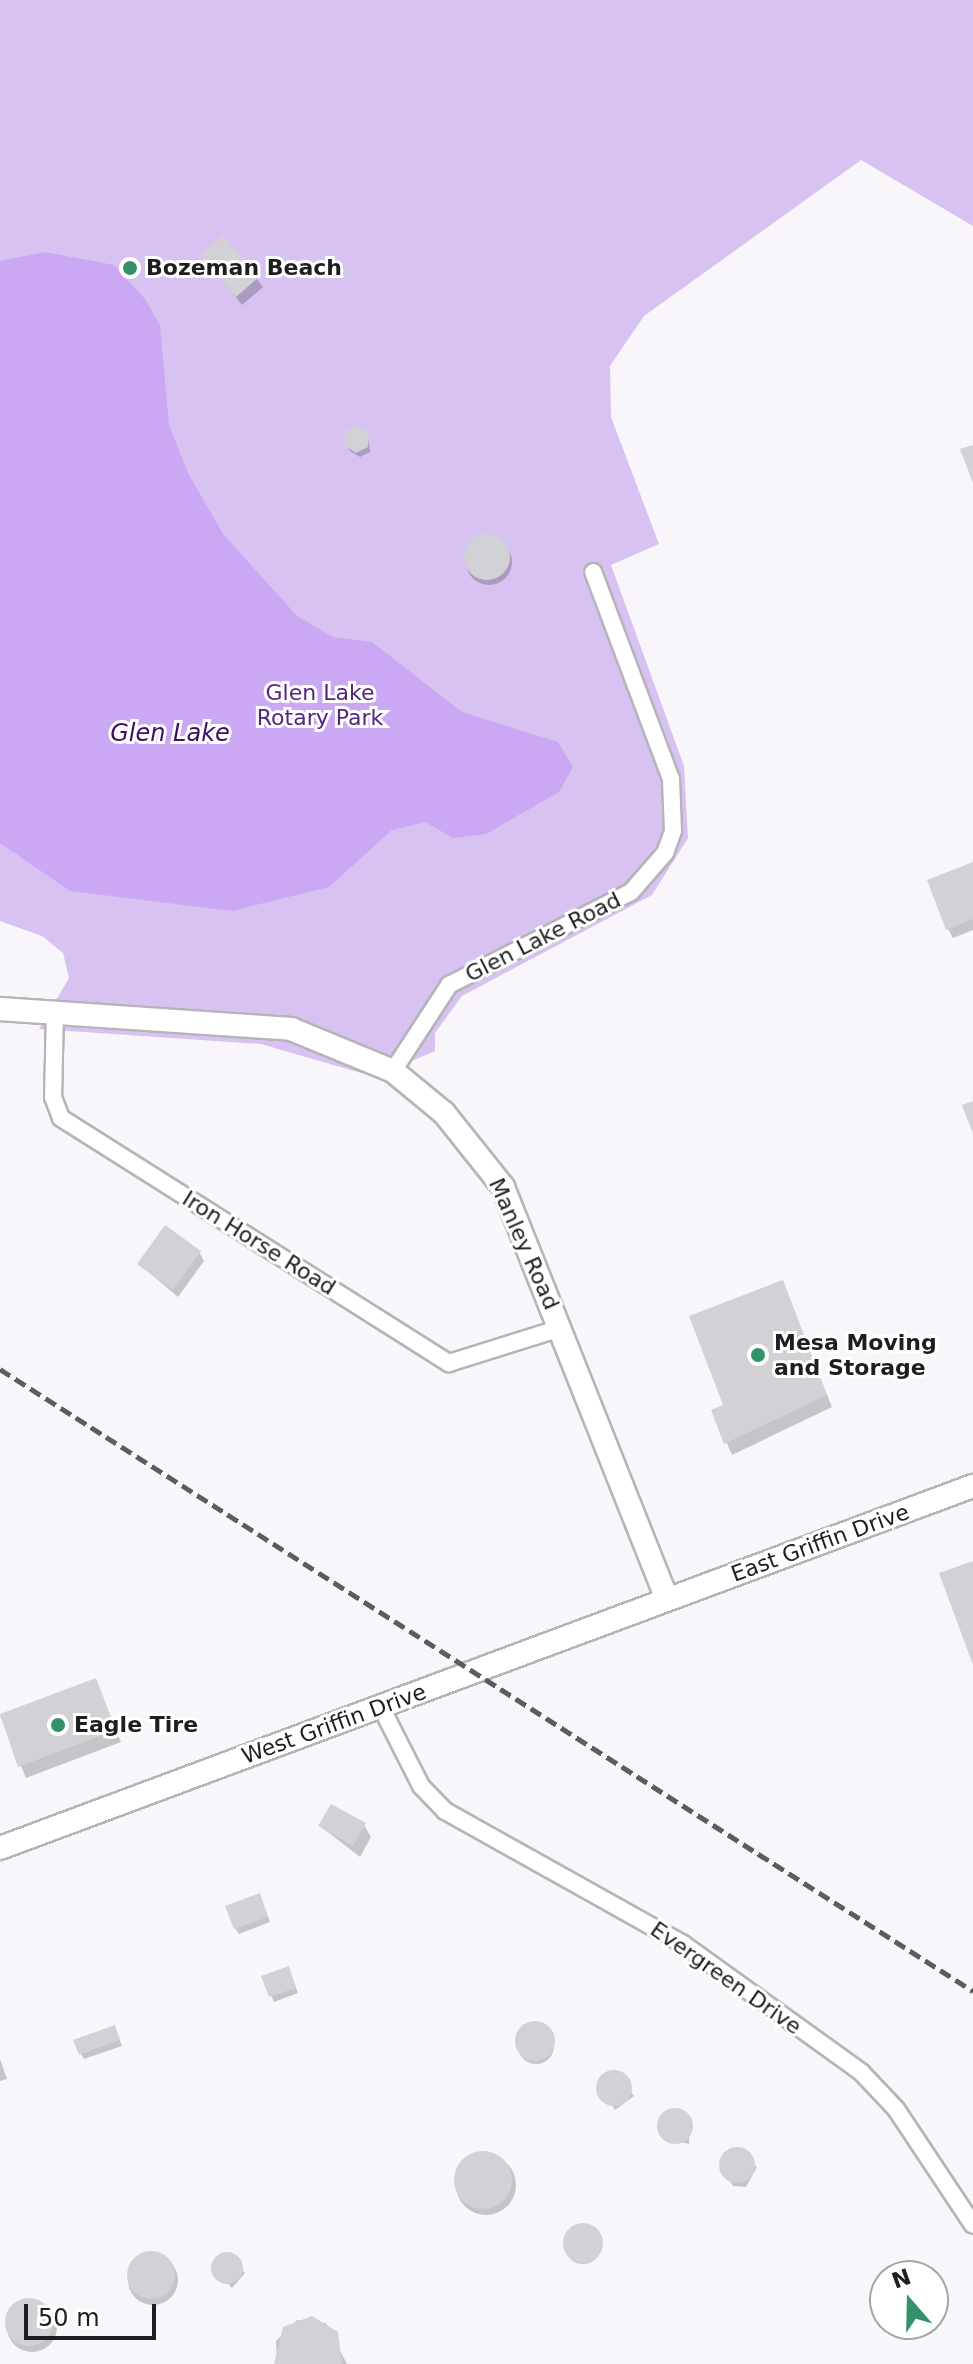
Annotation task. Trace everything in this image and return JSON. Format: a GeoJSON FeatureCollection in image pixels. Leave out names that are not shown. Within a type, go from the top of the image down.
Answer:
{"type":"FeatureCollection","features":[{"type":"Feature","properties":{"kind":"main road","name":"Manley Road"},"geometry":{"type":"LineString","coordinates":[[0,1009],[264,1024],[322,1038],[393,1071],[444,1113],[503,1187],[667,1599]]}},
{"type":"Feature","properties":{"kind":"main road","name":"East Griffin Drive"},"geometry":{"type":"LineString","coordinates":[[667,1599],[973,1486]]}},
{"type":"Feature","properties":{"kind":"main road","name":"West Griffin Drive"},"geometry":{"type":"LineString","coordinates":[[0,1848],[667,1599]]}},
{"type":"Feature","properties":{"kind":"street","name":"Glen Lake Road"},"geometry":{"type":"LineString","coordinates":[[393,1071],[449,985],[631,892],[665,853],[673,831],[671,779],[593,572]]}},
{"type":"Feature","properties":{"kind":"street","name":"Iron Horse Road"},"geometry":{"type":"LineString","coordinates":[[55,1011],[53,1097],[61,1118],[449,1363],[464,1364],[561,1328]]}},
{"type":"Feature","properties":{"kind":"street","name":"Evergreen Drive"},"geometry":{"type":"LineString","coordinates":[[381,1707],[421,1786],[445,1811],[683,1944],[861,2072],[896,2109],[973,2225]]}},
{"type":"Feature","properties":{"kind":"green space","name":"Glen Lake Rotary Park"},"geometry":{"type":"Polygon","coordinates":[[[0,0],[973,0],[973,226],[861,160],[644,316],[610,366],[611,417],[659,544],[611,565],[684,766],[688,838],[652,895],[462,996],[435,1033],[435,1051],[375,1077],[261,1044],[39,1029],[69,978],[63,953],[42,936],[0,921],[0,0]]]}},
{"type":"Feature","properties":{"kind":"water","name":"Glen Lake"},"geometry":{"type":"Polygon","coordinates":[[[45,252],[114,265],[145,299],[160,325],[169,425],[188,473],[223,534],[297,616],[333,637],[372,642],[462,712],[558,742],[573,767],[559,792],[486,834],[453,838],[425,822],[392,830],[329,887],[232,911],[70,891],[0,843],[0,261],[45,252]]]}},
{"type":"Feature","properties":{"kind":"building"},"geometry":{"type":"Polygon","coordinates":[[[223,235],[259,277],[236,297],[200,255],[223,235]]]}},
{"type":"Feature","properties":{"kind":"building"},"geometry":{"type":"Polygon","coordinates":[[[357,426],[369,433],[368,447],[356,453],[344,445],[345,432],[357,426]]]}},
{"type":"Feature","properties":{"kind":"building"},"geometry":{"type":"Polygon","coordinates":[[[973,445],[973,483],[960,449],[973,445]]]}},
{"type":"Feature","properties":{"kind":"building"},"geometry":{"type":"Polygon","coordinates":[[[487,534],[503,541],[510,557],[503,573],[487,580],[471,573],[464,557],[471,541],[487,534]]]}},
{"type":"Feature","properties":{"kind":"building"},"geometry":{"type":"Polygon","coordinates":[[[973,862],[973,919],[946,930],[927,880],[973,862]]]}},
{"type":"Feature","properties":{"kind":"building"},"geometry":{"type":"Polygon","coordinates":[[[973,1101],[973,1134],[962,1105],[973,1101]]]}},
{"type":"Feature","properties":{"kind":"building"},"geometry":{"type":"Polygon","coordinates":[[[165,1225],[201,1251],[173,1290],[137,1264],[165,1225]]]}},
{"type":"Feature","properties":{"kind":"building","name":"Mesa Moving and Storage"},"geometry":{"type":"Polygon","coordinates":[[[783,1280],[827,1395],[724,1444],[711,1410],[723,1405],[689,1316],[783,1280]]]}},
{"type":"Feature","properties":{"kind":"building"},"geometry":{"type":"Polygon","coordinates":[[[973,1561],[973,1665],[939,1573],[973,1561]]]}},
{"type":"Feature","properties":{"kind":"building","name":"Eagle Tire"},"geometry":{"type":"Polygon","coordinates":[[[96,1678],[116,1730],[18,1767],[0,1714],[96,1678]]]}},
{"type":"Feature","properties":{"kind":"building"},"geometry":{"type":"Polygon","coordinates":[[[331,1804],[366,1823],[353,1846],[318,1826],[331,1804]]]}},
{"type":"Feature","properties":{"kind":"building"},"geometry":{"type":"Polygon","coordinates":[[[260,1893],[268,1917],[234,1929],[225,1906],[260,1893]]]}},
{"type":"Feature","properties":{"kind":"building"},"geometry":{"type":"Polygon","coordinates":[[[289,1966],[296,1988],[269,1997],[261,1976],[289,1966]]]}},
{"type":"Feature","properties":{"kind":"building"},"geometry":{"type":"Polygon","coordinates":[[[535,2021],[549,2027],[555,2041],[549,2055],[535,2061],[521,2055],[515,2041],[521,2027],[535,2021]]]}},
{"type":"Feature","properties":{"kind":"building"},"geometry":{"type":"Polygon","coordinates":[[[115,2025],[120,2040],[79,2055],[73,2040],[115,2025]]]}},
{"type":"Feature","properties":{"kind":"building"},"geometry":{"type":"Polygon","coordinates":[[[614,2070],[627,2075],[632,2088],[627,2101],[614,2106],[601,2101],[596,2088],[601,2075],[614,2070]]]}},
{"type":"Feature","properties":{"kind":"building"},"geometry":{"type":"Polygon","coordinates":[[[675,2108],[688,2113],[693,2126],[688,2139],[675,2144],[662,2139],[657,2126],[662,2113],[675,2108]]]}},
{"type":"Feature","properties":{"kind":"building"},"geometry":{"type":"Polygon","coordinates":[[[737,2147],[750,2152],[755,2165],[750,2178],[737,2183],[724,2178],[719,2165],[724,2152],[737,2147]]]}},
{"type":"Feature","properties":{"kind":"building"},"geometry":{"type":"Polygon","coordinates":[[[483,2151],[504,2159],[512,2180],[504,2201],[483,2209],[462,2201],[454,2180],[462,2159],[483,2151]]]}},
{"type":"Feature","properties":{"kind":"building"},"geometry":{"type":"Polygon","coordinates":[[[583,2223],[597,2229],[603,2243],[597,2257],[583,2263],[569,2257],[563,2243],[569,2229],[583,2223]]]}},
{"type":"Feature","properties":{"kind":"building"},"geometry":{"type":"Polygon","coordinates":[[[151,2251],[160,2252],[168,2258],[174,2266],[174,2284],[168,2292],[160,2298],[151,2299],[142,2298],[134,2292],[128,2284],[127,2275],[128,2266],[134,2258],[142,2252],[151,2251]]]}},
{"type":"Feature","properties":{"kind":"building"},"geometry":{"type":"Polygon","coordinates":[[[227,2252],[238,2257],[243,2268],[238,2279],[227,2284],[216,2279],[211,2268],[216,2257],[227,2252]]]}},
{"type":"Feature","properties":{"kind":"building"},"geometry":{"type":"Polygon","coordinates":[[[29,2298],[46,2305],[53,2322],[46,2339],[29,2346],[12,2339],[5,2322],[12,2305],[29,2298]]]}},
{"type":"Feature","properties":{"kind":"building"},"geometry":{"type":"Polygon","coordinates":[[[312,2316],[338,2332],[342,2364],[274,2364],[283,2327],[312,2316]]]}},
{"type":"Feature","properties":{"kind":"railway"},"geometry":{"type":"LineString","coordinates":[[0,1369],[973,1991]]}},
{"type":"Feature","properties":{"kind":"place","name":"Bozeman Beach"},"geometry":{"type":"Point","coordinates":[130,268]}},
{"type":"Feature","properties":{"kind":"place","name":"Mesa Moving and Storage"},"geometry":{"type":"Point","coordinates":[758,1355]}},
{"type":"Feature","properties":{"kind":"place","name":"Eagle Tire"},"geometry":{"type":"Point","coordinates":[58,1725]}}]}
